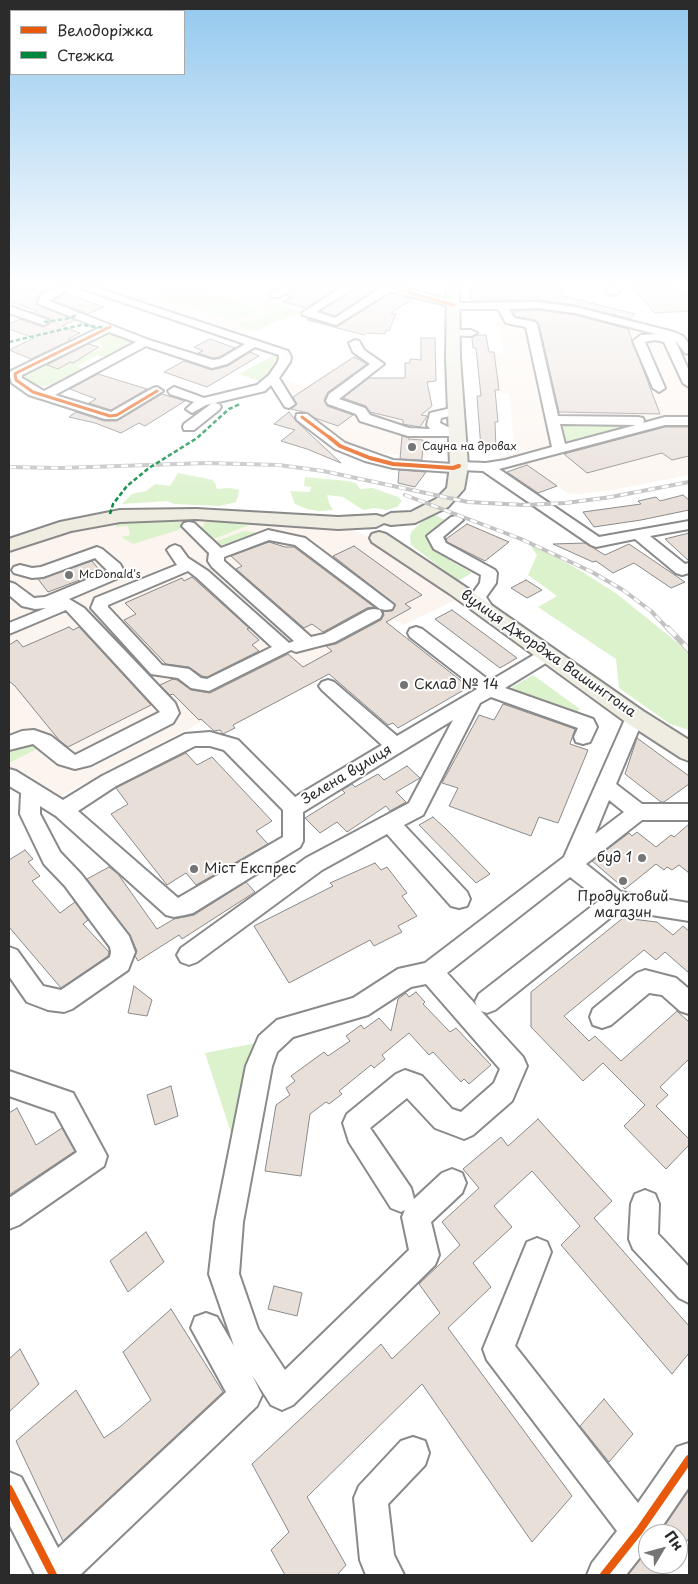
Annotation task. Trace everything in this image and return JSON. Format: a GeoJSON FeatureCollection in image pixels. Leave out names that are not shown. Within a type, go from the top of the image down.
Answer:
{"type":"FeatureCollection","features":[{"type":"Feature","properties":{"kind":"main road"},"geometry":{"type":"LineString","coordinates":[[9,545],[42,533],[93,520],[147,514],[192,520],[338,523],[391,528],[447,500],[454,489],[459,466],[453,432],[456,411],[454,362]]}},
{"type":"Feature","properties":{"kind":"main road","name":"вулиця Джорджа Вашингтона"},"geometry":{"type":"LineString","coordinates":[[391,528],[407,556],[635,717],[686,746]]}},
{"type":"Feature","properties":{"kind":"street"},"geometry":{"type":"LineString","coordinates":[[39,362],[18,372],[14,377],[26,388],[114,416],[157,390]]}},
{"type":"Feature","properties":{"kind":"street"},"geometry":{"type":"LineString","coordinates":[[46,394],[106,362]]}},
{"type":"Feature","properties":{"kind":"street"},"geometry":{"type":"LineString","coordinates":[[201,362],[215,364],[219,362]]}},
{"type":"Feature","properties":{"kind":"street"},"geometry":{"type":"LineString","coordinates":[[234,410],[272,378],[284,362]]}},
{"type":"Feature","properties":{"kind":"street"},"geometry":{"type":"LineString","coordinates":[[375,362],[378,364],[333,397],[332,401],[361,411],[365,418],[408,432],[453,432]]}},
{"type":"Feature","properties":{"kind":"street"},"geometry":{"type":"LineString","coordinates":[[540,362],[559,448]]}},
{"type":"Feature","properties":{"kind":"street"},"geometry":{"type":"LineString","coordinates":[[648,362],[659,388]]}},
{"type":"Feature","properties":{"kind":"street"},"geometry":{"type":"LineString","coordinates":[[679,362],[689,383]]}},
{"type":"Feature","properties":{"kind":"street"},"geometry":{"type":"LineString","coordinates":[[272,378],[289,404]]}},
{"type":"Feature","properties":{"kind":"street"},"geometry":{"type":"LineString","coordinates":[[174,391],[198,399],[197,406],[259,388]]}},
{"type":"Feature","properties":{"kind":"street"},"geometry":{"type":"LineString","coordinates":[[189,427],[229,396]]}},
{"type":"Feature","properties":{"kind":"street"},"geometry":{"type":"LineString","coordinates":[[453,432],[433,425],[435,416],[456,411]]}},
{"type":"Feature","properties":{"kind":"street"},"geometry":{"type":"LineString","coordinates":[[302,417],[340,446],[370,458],[393,464],[453,468],[459,466],[486,467],[506,464],[559,448],[665,421]]}},
{"type":"Feature","properties":{"kind":"street"},"geometry":{"type":"LineString","coordinates":[[553,420],[689,421]]}},
{"type":"Feature","properties":{"kind":"street"},"geometry":{"type":"LineString","coordinates":[[486,467],[596,542],[689,525]]}},
{"type":"Feature","properties":{"kind":"street"},"geometry":{"type":"LineString","coordinates":[[97,597],[167,559],[175,550],[192,520],[217,552],[216,561],[218,564],[308,643]]}},
{"type":"Feature","properties":{"kind":"street"},"geometry":{"type":"LineString","coordinates":[[456,520],[435,536],[439,546],[489,573],[488,583],[478,597],[488,612]]}},
{"type":"Feature","properties":{"kind":"street"},"geometry":{"type":"LineString","coordinates":[[638,534],[682,570],[689,568]]}},
{"type":"Feature","properties":{"kind":"street"},"geometry":{"type":"LineString","coordinates":[[97,597],[100,608],[157,670],[183,673],[197,684],[209,685],[284,648],[329,638],[380,609],[300,541],[268,535],[226,552],[217,552]]}},
{"type":"Feature","properties":{"kind":"street"},"geometry":{"type":"LineString","coordinates":[[175,550],[182,560],[284,648]]}},
{"type":"Feature","properties":{"kind":"street"},"geometry":{"type":"LineString","coordinates":[[9,587],[28,602],[35,604],[48,602],[117,573],[114,567],[97,552],[43,572],[32,573],[20,570]]}},
{"type":"Feature","properties":{"kind":"street"},"geometry":{"type":"LineString","coordinates":[[9,629],[68,604],[97,597],[190,565]]}},
{"type":"Feature","properties":{"kind":"street"},"geometry":{"type":"LineString","coordinates":[[9,743],[22,738],[34,737],[44,741],[65,759],[75,762],[84,760],[158,723],[170,713],[168,708],[78,612],[68,604]]}},
{"type":"Feature","properties":{"kind":"street"},"geometry":{"type":"LineString","coordinates":[[416,633],[482,694],[586,724],[588,727],[583,737]]}},
{"type":"Feature","properties":{"kind":"street","name":"Зелена вулиця"},"geometry":{"type":"LineString","coordinates":[[293,841],[293,808],[548,654]]}},
{"type":"Feature","properties":{"kind":"street"},"geometry":{"type":"LineString","coordinates":[[328,686],[396,746]]}},
{"type":"Feature","properties":{"kind":"street"},"geometry":{"type":"LineString","coordinates":[[190,955],[314,864],[416,809],[482,694]]}},
{"type":"Feature","properties":{"kind":"street"},"geometry":{"type":"LineString","coordinates":[[571,864],[635,717]]}},
{"type":"Feature","properties":{"kind":"street"},"geometry":{"type":"LineString","coordinates":[[63,810],[109,781],[192,739],[210,739],[231,745],[293,808]]}},
{"type":"Feature","properties":{"kind":"street"},"geometry":{"type":"LineString","coordinates":[[16,783],[63,810],[174,908],[186,906],[293,841],[314,864]]}},
{"type":"Feature","properties":{"kind":"street"},"geometry":{"type":"LineString","coordinates":[[9,958],[35,994],[48,999],[64,1001],[120,963],[123,952],[121,943],[73,880],[52,858],[16,783]]}},
{"type":"Feature","properties":{"kind":"street"},"geometry":{"type":"LineString","coordinates":[[605,786],[638,812]]}},
{"type":"Feature","properties":{"kind":"street"},"geometry":{"type":"LineString","coordinates":[[452,1183],[416,1217],[426,1256],[282,1394],[246,1338],[224,1274],[229,1222],[259,1066],[268,1044],[286,1028],[359,1007],[406,977],[431,972],[638,812],[689,812]]}},
{"type":"Feature","properties":{"kind":"street"},"geometry":{"type":"LineString","coordinates":[[390,824],[459,899]]}},
{"type":"Feature","properties":{"kind":"street"},"geometry":{"type":"LineString","coordinates":[[571,864],[616,900],[685,907]]}},
{"type":"Feature","properties":{"kind":"street"},"geometry":{"type":"LineString","coordinates":[[487,1002],[616,900]]}},
{"type":"Feature","properties":{"kind":"street"},"geometry":{"type":"LineString","coordinates":[[401,1198],[358,1133],[356,1123],[405,1083],[413,1085],[444,1119],[464,1126],[503,1092],[514,1066],[431,972]]}},
{"type":"Feature","properties":{"kind":"street"},"geometry":{"type":"LineString","coordinates":[[602,1018],[645,981],[668,986],[689,1004]]}},
{"type":"Feature","properties":{"kind":"street"},"geometry":{"type":"LineString","coordinates":[[9,1084],[64,1102],[94,1156],[9,1215]]}},
{"type":"Feature","properties":{"kind":"street"},"geometry":{"type":"LineString","coordinates":[[645,1204],[642,1239],[689,1288]]}},
{"type":"Feature","properties":{"kind":"street"},"geometry":{"type":"LineString","coordinates":[[537,1252],[498,1349],[638,1531],[604,1575]]}},
{"type":"Feature","properties":{"kind":"street"},"geometry":{"type":"LineString","coordinates":[[9,1489],[54,1575],[246,1395],[206,1328]]}},
{"type":"Feature","properties":{"kind":"street"},"geometry":{"type":"LineString","coordinates":[[386,1575],[377,1560],[371,1498],[413,1453]]}},
{"type":"Feature","properties":{"kind":"street"},"geometry":{"type":"LineString","coordinates":[[643,1524],[689,1459]]}},
{"type":"Feature","properties":{"kind":"shaded area"},"geometry":{"type":"Polygon","coordinates":[[[344,362],[372,362],[382,365],[363,380],[439,411],[439,440],[427,458],[372,452],[351,445],[327,435],[307,422],[295,410],[277,377],[304,387],[344,362]]]}},
{"type":"Feature","properties":{"kind":"shaded area"},"geometry":{"type":"Polygon","coordinates":[[[478,362],[686,362],[689,369],[689,475],[613,490],[578,494],[567,493],[557,486],[536,494],[501,469],[508,465],[498,457],[515,453],[509,394],[481,393],[478,362]]]}},
{"type":"Feature","properties":{"kind":"shaded area"},"geometry":{"type":"Polygon","coordinates":[[[198,518],[347,529],[358,532],[369,537],[458,599],[403,625],[395,620],[61,796],[9,767],[9,551],[59,532],[98,521],[198,518]]]}},
{"type":"Feature","properties":{"kind":"green space"},"geometry":{"type":"Polygon","coordinates":[[[49,362],[85,362],[77,366],[82,368],[82,371],[54,385],[40,386],[22,377],[22,373],[49,362]]]}},
{"type":"Feature","properties":{"kind":"green space"},"geometry":{"type":"Polygon","coordinates":[[[261,362],[278,362],[265,380],[259,381],[239,374],[261,362]]]}},
{"type":"Feature","properties":{"kind":"green space"},"geometry":{"type":"Polygon","coordinates":[[[563,423],[635,424],[564,441],[560,426],[563,423]]]}},
{"type":"Feature","properties":{"kind":"green space"},"geometry":{"type":"Polygon","coordinates":[[[178,473],[213,480],[217,489],[230,488],[239,490],[236,502],[220,506],[174,504],[167,501],[122,504],[132,494],[146,491],[155,484],[170,486],[178,473]]]}},
{"type":"Feature","properties":{"kind":"green space"},"geometry":{"type":"Polygon","coordinates":[[[305,477],[348,481],[356,483],[360,489],[373,488],[398,497],[402,501],[397,507],[386,510],[375,508],[363,510],[343,497],[327,495],[333,510],[318,511],[307,509],[295,504],[290,491],[310,492],[311,487],[304,486],[305,477]]]}},
{"type":"Feature","properties":{"kind":"green space"},"geometry":{"type":"Polygon","coordinates":[[[435,515],[447,521],[439,547],[434,551],[472,573],[458,581],[411,545],[410,536],[412,531],[424,520],[435,515]]]}},
{"type":"Feature","properties":{"kind":"green space"},"geometry":{"type":"Polygon","coordinates":[[[140,521],[182,522],[182,527],[178,530],[133,544],[121,537],[130,535],[128,526],[116,527],[116,524],[140,521]]]}},
{"type":"Feature","properties":{"kind":"green space"},"geometry":{"type":"Polygon","coordinates":[[[206,521],[249,525],[209,541],[199,532],[206,521]]]}},
{"type":"Feature","properties":{"kind":"green space"},"geometry":{"type":"Polygon","coordinates":[[[243,531],[262,533],[222,549],[212,543],[243,531]]]}},
{"type":"Feature","properties":{"kind":"green space"},"geometry":{"type":"Polygon","coordinates":[[[527,541],[581,571],[617,594],[689,652],[689,730],[670,724],[619,688],[616,659],[538,607],[557,596],[528,575],[537,555],[527,541]]]}},
{"type":"Feature","properties":{"kind":"green space"},"geometry":{"type":"Polygon","coordinates":[[[533,675],[580,709],[574,715],[513,693],[512,687],[533,675]]]}},
{"type":"Feature","properties":{"kind":"green space"},"geometry":{"type":"Polygon","coordinates":[[[31,745],[43,746],[9,763],[9,750],[31,745]]]}},
{"type":"Feature","properties":{"kind":"green space"},"geometry":{"type":"Polygon","coordinates":[[[256,1043],[232,1136],[205,1053],[256,1043]]]}},
{"type":"Feature","properties":{"kind":"building"},"geometry":{"type":"Polygon","coordinates":[[[53,362],[75,362],[70,362],[58,369],[47,365],[53,362]]]}},
{"type":"Feature","properties":{"kind":"building"},"geometry":{"type":"Polygon","coordinates":[[[182,362],[212,370],[228,366],[234,362],[249,362],[207,387],[164,372],[182,362]]]}},
{"type":"Feature","properties":{"kind":"building"},"geometry":{"type":"Polygon","coordinates":[[[346,362],[363,362],[367,364],[328,392],[324,400],[327,406],[353,415],[338,426],[315,418],[308,413],[291,409],[297,404],[293,397],[346,362]]]}},
{"type":"Feature","properties":{"kind":"building"},"geometry":{"type":"Polygon","coordinates":[[[436,362],[436,381],[427,382],[432,406],[421,415],[427,416],[420,427],[403,424],[403,420],[370,412],[366,406],[343,398],[369,378],[405,378],[405,363],[436,362]]]}},
{"type":"Feature","properties":{"kind":"building"},"geometry":{"type":"Polygon","coordinates":[[[477,362],[495,362],[499,390],[495,390],[498,422],[495,422],[496,450],[481,449],[477,396],[481,396],[477,362]]]}},
{"type":"Feature","properties":{"kind":"building"},"geometry":{"type":"Polygon","coordinates":[[[548,362],[640,362],[660,414],[559,412],[548,362]]]}},
{"type":"Feature","properties":{"kind":"building"},"geometry":{"type":"Polygon","coordinates":[[[98,374],[147,389],[111,410],[89,403],[96,399],[70,389],[98,374]]]}},
{"type":"Feature","properties":{"kind":"building"},"geometry":{"type":"Polygon","coordinates":[[[162,394],[185,401],[145,426],[139,423],[121,433],[95,423],[69,417],[76,412],[104,421],[117,421],[162,394]]]}},
{"type":"Feature","properties":{"kind":"building"},"geometry":{"type":"Polygon","coordinates":[[[289,412],[296,421],[341,463],[281,441],[295,430],[274,424],[289,412]]]}},
{"type":"Feature","properties":{"kind":"building"},"geometry":{"type":"Polygon","coordinates":[[[665,427],[689,427],[689,456],[672,460],[662,453],[587,473],[564,454],[665,427]]]}},
{"type":"Feature","properties":{"kind":"building","name":"Сауна на дровах"},"geometry":{"type":"Polygon","coordinates":[[[402,436],[408,439],[423,440],[422,460],[400,459],[402,436]]]}},
{"type":"Feature","properties":{"kind":"building"},"geometry":{"type":"Polygon","coordinates":[[[527,465],[557,486],[538,493],[507,472],[527,465]]]}},
{"type":"Feature","properties":{"kind":"building"},"geometry":{"type":"Polygon","coordinates":[[[399,470],[426,472],[415,487],[398,483],[399,470]]]}},
{"type":"Feature","properties":{"kind":"building"},"geometry":{"type":"Polygon","coordinates":[[[683,495],[689,500],[689,510],[641,520],[594,527],[583,512],[641,504],[638,501],[656,497],[660,501],[683,495]]]}},
{"type":"Feature","properties":{"kind":"building"},"geometry":{"type":"Polygon","coordinates":[[[467,524],[509,542],[485,561],[447,542],[446,539],[467,524]]]}},
{"type":"Feature","properties":{"kind":"building"},"geometry":{"type":"Polygon","coordinates":[[[689,533],[689,561],[665,539],[689,533]]]}},
{"type":"Feature","properties":{"kind":"building"},"geometry":{"type":"Polygon","coordinates":[[[269,542],[285,547],[294,547],[374,607],[367,608],[323,632],[312,624],[304,628],[236,569],[242,566],[231,556],[269,542]]]}},
{"type":"Feature","properties":{"kind":"building"},"geometry":{"type":"Polygon","coordinates":[[[585,543],[605,555],[629,544],[685,582],[671,588],[634,563],[613,573],[596,561],[593,562],[553,544],[585,543]]]}},
{"type":"Feature","properties":{"kind":"building","name":"Склад № 14"},"geometry":{"type":"Polygon","coordinates":[[[354,546],[422,595],[405,604],[411,608],[386,622],[469,687],[398,728],[393,723],[388,725],[329,674],[233,725],[235,728],[223,734],[220,730],[214,731],[201,719],[199,720],[173,694],[170,695],[160,685],[173,679],[191,690],[210,693],[288,654],[303,667],[332,651],[326,646],[336,644],[381,620],[384,615],[383,611],[392,611],[395,604],[333,556],[354,546]]]}},
{"type":"Feature","properties":{"kind":"building","name":"McDonald's"},"geometry":{"type":"Polygon","coordinates":[[[92,561],[101,572],[48,592],[38,579],[92,561]]]}},
{"type":"Feature","properties":{"kind":"building"},"geometry":{"type":"Polygon","coordinates":[[[192,577],[249,628],[247,629],[259,640],[252,645],[259,651],[207,677],[202,676],[189,667],[166,664],[124,620],[136,614],[125,603],[182,578],[184,581],[192,577]]]}},
{"type":"Feature","properties":{"kind":"building"},"geometry":{"type":"Polygon","coordinates":[[[526,580],[542,590],[527,598],[511,588],[526,580]]]}},
{"type":"Feature","properties":{"kind":"building"},"geometry":{"type":"Polygon","coordinates":[[[452,610],[517,658],[500,668],[435,619],[452,610]]]}},
{"type":"Feature","properties":{"kind":"building"},"geometry":{"type":"Polygon","coordinates":[[[69,627],[73,630],[79,627],[151,705],[68,747],[59,740],[9,681],[9,645],[17,640],[23,647],[69,627]]]}},
{"type":"Feature","properties":{"kind":"building"},"geometry":{"type":"Polygon","coordinates":[[[503,704],[575,729],[570,744],[588,750],[558,823],[539,817],[531,836],[449,806],[458,788],[442,783],[479,715],[494,720],[503,704]]]}},
{"type":"Feature","properties":{"kind":"building"},"geometry":{"type":"Polygon","coordinates":[[[637,738],[689,776],[689,784],[664,802],[661,802],[625,774],[637,738]]]}},
{"type":"Feature","properties":{"kind":"building"},"geometry":{"type":"Polygon","coordinates":[[[186,753],[197,765],[212,757],[272,821],[256,831],[268,844],[196,885],[186,873],[167,885],[111,814],[128,804],[116,788],[186,753]]]}},
{"type":"Feature","properties":{"kind":"building"},"geometry":{"type":"Polygon","coordinates":[[[407,766],[420,778],[396,792],[406,802],[390,811],[386,806],[347,832],[337,822],[320,833],[305,818],[345,793],[342,790],[352,784],[355,787],[378,774],[384,780],[407,766]]]}},
{"type":"Feature","properties":{"kind":"building"},"geometry":{"type":"Polygon","coordinates":[[[433,817],[490,874],[476,883],[419,825],[433,817]]]}},
{"type":"Feature","properties":{"kind":"building","name":"буд 1"},"geometry":{"type":"Polygon","coordinates":[[[689,824],[689,873],[679,865],[672,870],[667,867],[664,870],[656,864],[625,889],[592,861],[629,833],[632,836],[637,832],[656,847],[671,835],[674,837],[689,824]]]}},
{"type":"Feature","properties":{"kind":"building"},"geometry":{"type":"Polygon","coordinates":[[[25,850],[33,859],[28,862],[40,876],[32,881],[60,913],[75,902],[88,920],[83,924],[109,952],[108,956],[61,988],[9,927],[9,860],[25,850]]]}},
{"type":"Feature","properties":{"kind":"building"},"geometry":{"type":"Polygon","coordinates":[[[375,863],[381,870],[387,867],[407,893],[402,896],[417,916],[398,926],[402,932],[374,946],[370,940],[289,983],[254,926],[333,886],[330,883],[375,863]]]}},
{"type":"Feature","properties":{"kind":"building"},"geometry":{"type":"Polygon","coordinates":[[[109,867],[118,874],[157,929],[174,919],[194,915],[246,882],[255,892],[182,939],[179,935],[138,961],[135,956],[137,951],[130,935],[87,879],[109,867]]]}},
{"type":"Feature","properties":{"kind":"building"},"geometry":{"type":"Polygon","coordinates":[[[623,918],[657,922],[673,935],[683,926],[689,931],[689,973],[665,952],[656,960],[644,950],[564,1016],[589,1041],[595,1036],[621,1061],[677,1011],[689,1022],[689,1059],[660,1087],[668,1095],[656,1106],[689,1139],[689,1145],[666,1169],[624,1126],[645,1105],[603,1063],[583,1081],[531,1027],[531,992],[623,918]]]}},
{"type":"Feature","properties":{"kind":"building"},"geometry":{"type":"Polygon","coordinates":[[[134,986],[152,1000],[147,1016],[128,1013],[134,986]]]}},
{"type":"Feature","properties":{"kind":"building"},"geometry":{"type":"Polygon","coordinates":[[[416,992],[425,1002],[423,1004],[450,1032],[456,1028],[491,1065],[469,1084],[464,1079],[461,1082],[433,1052],[429,1055],[409,1033],[382,1055],[385,1059],[374,1068],[371,1065],[339,1091],[342,1094],[329,1104],[326,1102],[310,1114],[301,1176],[265,1171],[276,1105],[290,1095],[286,1088],[295,1081],[291,1076],[324,1052],[328,1056],[350,1041],[346,1036],[361,1025],[364,1029],[379,1018],[391,1031],[398,999],[406,993],[409,997],[416,992]]]}},
{"type":"Feature","properties":{"kind":"building"},"geometry":{"type":"Polygon","coordinates":[[[171,1086],[178,1116],[155,1125],[147,1095],[171,1086]]]}},
{"type":"Feature","properties":{"kind":"building"},"geometry":{"type":"Polygon","coordinates":[[[17,1108],[36,1145],[62,1128],[75,1151],[9,1195],[9,1113],[17,1108]]]}},
{"type":"Feature","properties":{"kind":"building"},"geometry":{"type":"Polygon","coordinates":[[[538,1119],[612,1201],[594,1218],[689,1326],[689,1353],[672,1374],[561,1245],[580,1226],[532,1171],[494,1206],[512,1227],[473,1263],[491,1287],[448,1328],[572,1496],[532,1542],[422,1384],[307,1497],[346,1565],[337,1575],[285,1575],[271,1550],[289,1532],[252,1464],[381,1344],[392,1359],[440,1313],[419,1284],[460,1245],[442,1222],[479,1188],[463,1169],[501,1137],[508,1146],[538,1119]]]}},
{"type":"Feature","properties":{"kind":"building"},"geometry":{"type":"Polygon","coordinates":[[[146,1232],[164,1262],[128,1292],[110,1261],[146,1232]]]}},
{"type":"Feature","properties":{"kind":"building"},"geometry":{"type":"Polygon","coordinates":[[[274,1286],[302,1293],[297,1316],[268,1309],[274,1286]]]}},
{"type":"Feature","properties":{"kind":"building"},"geometry":{"type":"Polygon","coordinates":[[[171,1309],[223,1392],[63,1541],[16,1441],[76,1390],[104,1438],[121,1426],[151,1400],[123,1352],[171,1309]]]}},
{"type":"Feature","properties":{"kind":"building"},"geometry":{"type":"Polygon","coordinates":[[[20,1349],[39,1384],[9,1412],[9,1359],[20,1349]]]}},
{"type":"Feature","properties":{"kind":"building"},"geometry":{"type":"Polygon","coordinates":[[[604,1399],[633,1434],[609,1462],[580,1426],[604,1399]]]}},
{"type":"Feature","properties":{"kind":"building"},"geometry":{"type":"Polygon","coordinates":[[[689,1490],[689,1538],[688,1539],[688,1524],[666,1524],[689,1490]]]}},
{"type":"Feature","properties":{"kind":"building"},"geometry":{"type":"Polygon","coordinates":[[[638,1562],[638,1574],[663,1574],[662,1575],[628,1575],[638,1562]]]}},
{"type":"Feature","properties":{"kind":"railway"},"geometry":{"type":"LineString","coordinates":[[9,467],[60,468],[207,463],[279,465],[323,471],[468,502],[524,505],[566,503],[611,497],[689,482]]}},
{"type":"Feature","properties":{"kind":"railway"},"geometry":{"type":"LineString","coordinates":[[405,495],[521,539],[592,572],[623,590],[651,611],[669,630]]}},
{"type":"Feature","properties":{"kind":"railway"},"geometry":{"type":"LineString","coordinates":[[668,628],[689,650]]}},
{"type":"Feature","properties":{"kind":"marked path"},"geometry":{"type":"LineString","coordinates":[[110,514],[113,504],[127,486],[149,468],[197,438],[229,409],[240,404]]}},
{"type":"Feature","properties":{"kind":"cycle path"},"geometry":{"type":"LineString","coordinates":[[39,362],[15,374],[16,380],[33,392],[110,416],[117,415],[157,391]]}},
{"type":"Feature","properties":{"kind":"cycle path"},"geometry":{"type":"LineString","coordinates":[[302,417],[340,446],[370,458],[393,464],[453,468],[459,466]]}},
{"type":"Feature","properties":{"kind":"cycle path"},"geometry":{"type":"LineString","coordinates":[[604,1575],[639,1531],[689,1459]]}},
{"type":"Feature","properties":{"kind":"cycle path"},"geometry":{"type":"LineString","coordinates":[[9,1489],[53,1575]]}},
{"type":"Feature","properties":{"kind":"place","name":"Сауна на дровах"},"geometry":{"type":"Point","coordinates":[412,447]}},
{"type":"Feature","properties":{"kind":"place","name":"McDonald's"},"geometry":{"type":"Point","coordinates":[69,575]}},
{"type":"Feature","properties":{"kind":"place","name":"Склад № 14"},"geometry":{"type":"Point","coordinates":[404,685]}},
{"type":"Feature","properties":{"kind":"place","name":"буд 1"},"geometry":{"type":"Point","coordinates":[642,858]}},
{"type":"Feature","properties":{"kind":"place","name":"Міст Експрес"},"geometry":{"type":"Point","coordinates":[194,869]}},
{"type":"Feature","properties":{"kind":"place","name":"Продуктовий магазин"},"geometry":{"type":"Point","coordinates":[623,881]}}]}
